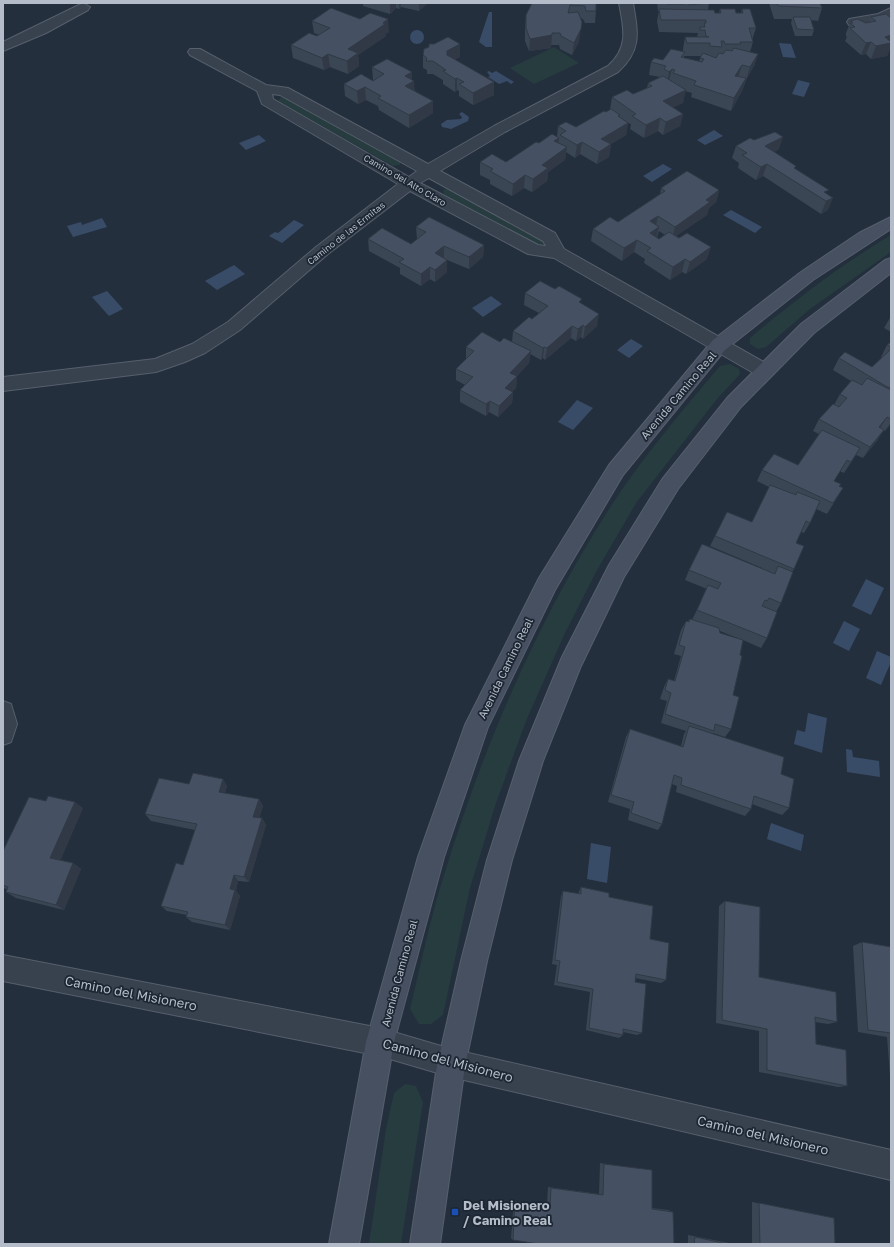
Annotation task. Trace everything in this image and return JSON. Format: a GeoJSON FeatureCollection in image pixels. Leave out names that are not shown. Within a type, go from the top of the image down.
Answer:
{"type":"FeatureCollection","features":[{"type":"Feature","properties":{"kind":"main road","name":"Avenida Camino Real"},"geometry":{"type":"LineString","coordinates":[[344,1244],[380,1042],[431,857],[477,725],[547,584],[616,470],[719,345],[807,276],[865,237],[891,222]]}},
{"type":"Feature","properties":{"kind":"main road"},"geometry":{"type":"LineString","coordinates":[[425,1244],[451,1063],[485,912],[519,796],[561,684],[597,605],[629,547],[665,492],[719,418],[763,370],[810,326],[891,264]]}},
{"type":"Feature","properties":{"kind":"street","name":"Camino de las Ermitas"},"geometry":{"type":"LineString","coordinates":[[3,384],[156,365],[178,359],[199,350],[242,321],[301,268],[391,197],[428,171],[506,126],[622,63],[632,43],[626,3]]}},
{"type":"Feature","properties":{"kind":"street"},"geometry":{"type":"LineString","coordinates":[[3,47],[41,30],[83,8]]}},
{"type":"Feature","properties":{"kind":"street"},"geometry":{"type":"LineString","coordinates":[[854,22],[882,17],[891,12]]}},
{"type":"Feature","properties":{"kind":"street","name":"Camino del Alto Claro"},"geometry":{"type":"LineString","coordinates":[[194,52],[264,89],[283,91],[549,237],[558,253]]}},
{"type":"Feature","properties":{"kind":"street","name":"Camino del Alto Claro"},"geometry":{"type":"LineString","coordinates":[[264,89],[267,101],[410,184],[534,250],[558,253],[763,370]]}},
{"type":"Feature","properties":{"kind":"street"},"geometry":{"type":"LineString","coordinates":[[3,712],[5,724],[3,734]]}},
{"type":"Feature","properties":{"kind":"street","name":"Camino del Misionero"},"geometry":{"type":"LineString","coordinates":[[3,968],[380,1042],[451,1063],[891,1164]]}},
{"type":"Feature","properties":{"kind":"green space"},"geometry":{"type":"Polygon","coordinates":[[[554,47],[579,63],[534,84],[510,68],[554,47]]]}},
{"type":"Feature","properties":{"kind":"green space"},"geometry":{"type":"Polygon","coordinates":[[[281,97],[400,161],[400,165],[393,166],[278,101],[281,97]]]}},
{"type":"Feature","properties":{"kind":"green space"},"geometry":{"type":"Polygon","coordinates":[[[445,189],[450,189],[542,240],[544,243],[536,246],[444,194],[443,191],[445,189]]]}},
{"type":"Feature","properties":{"kind":"green space"},"geometry":{"type":"Polygon","coordinates":[[[891,235],[891,252],[810,309],[766,347],[758,349],[750,344],[750,338],[784,310],[854,258],[891,235]]]}},
{"type":"Feature","properties":{"kind":"green space"},"geometry":{"type":"Polygon","coordinates":[[[730,364],[739,369],[740,374],[717,399],[636,503],[596,572],[565,633],[526,721],[496,803],[470,888],[443,1015],[431,1024],[419,1024],[410,1009],[439,892],[459,827],[476,780],[494,733],[535,641],[583,552],[622,490],[662,436],[720,366],[730,364]]]}},
{"type":"Feature","properties":{"kind":"green space"},"geometry":{"type":"Polygon","coordinates":[[[405,1084],[416,1086],[423,1102],[401,1244],[369,1244],[386,1129],[394,1093],[405,1084]]]}},
{"type":"Feature","properties":{"kind":"water"},"geometry":{"type":"Polygon","coordinates":[[[489,12],[492,12],[492,47],[486,47],[479,42],[489,12]]]}},
{"type":"Feature","properties":{"kind":"water"},"geometry":{"type":"Polygon","coordinates":[[[414,30],[420,30],[424,34],[424,40],[420,44],[414,44],[410,40],[410,34],[414,30]]]}},
{"type":"Feature","properties":{"kind":"water"},"geometry":{"type":"Polygon","coordinates":[[[779,43],[791,44],[796,58],[783,57],[779,43]]]}},
{"type":"Feature","properties":{"kind":"water"},"geometry":{"type":"Polygon","coordinates":[[[489,71],[492,73],[496,71],[514,82],[511,84],[507,81],[499,84],[488,77],[490,76],[487,72],[489,71]]]}},
{"type":"Feature","properties":{"kind":"water"},"geometry":{"type":"Polygon","coordinates":[[[798,80],[810,83],[804,97],[792,94],[798,80]]]}},
{"type":"Feature","properties":{"kind":"water"},"geometry":{"type":"Polygon","coordinates":[[[462,112],[469,117],[468,121],[451,129],[442,127],[441,124],[447,120],[461,119],[462,117],[459,114],[462,112]]]}},
{"type":"Feature","properties":{"kind":"water"},"geometry":{"type":"Polygon","coordinates":[[[714,130],[723,136],[705,145],[697,140],[714,130]]]}},
{"type":"Feature","properties":{"kind":"water"},"geometry":{"type":"Polygon","coordinates":[[[259,135],[266,141],[246,150],[239,143],[259,135]]]}},
{"type":"Feature","properties":{"kind":"water"},"geometry":{"type":"Polygon","coordinates":[[[663,164],[672,169],[652,182],[643,176],[663,164]]]}},
{"type":"Feature","properties":{"kind":"water"},"geometry":{"type":"Polygon","coordinates":[[[731,210],[762,227],[755,233],[723,215],[731,210]]]}},
{"type":"Feature","properties":{"kind":"water"},"geometry":{"type":"Polygon","coordinates":[[[102,218],[107,227],[73,237],[67,226],[81,222],[82,225],[102,218]]]}},
{"type":"Feature","properties":{"kind":"water"},"geometry":{"type":"Polygon","coordinates":[[[294,220],[304,225],[282,243],[269,236],[275,232],[278,233],[294,220]]]}},
{"type":"Feature","properties":{"kind":"water"},"geometry":{"type":"Polygon","coordinates":[[[234,265],[245,274],[217,290],[205,281],[234,265]]]}},
{"type":"Feature","properties":{"kind":"water"},"geometry":{"type":"Polygon","coordinates":[[[107,291],[123,309],[109,316],[92,297],[107,291]]]}},
{"type":"Feature","properties":{"kind":"water"},"geometry":{"type":"Polygon","coordinates":[[[491,296],[502,304],[483,317],[472,308],[491,296]]]}},
{"type":"Feature","properties":{"kind":"water"},"geometry":{"type":"Polygon","coordinates":[[[631,339],[643,346],[629,358],[617,350],[631,339]]]}},
{"type":"Feature","properties":{"kind":"water"},"geometry":{"type":"Polygon","coordinates":[[[577,400],[593,408],[573,430],[558,422],[577,400]]]}},
{"type":"Feature","properties":{"kind":"water"},"geometry":{"type":"Polygon","coordinates":[[[866,579],[884,588],[871,615],[852,606],[866,579]]]}},
{"type":"Feature","properties":{"kind":"water"},"geometry":{"type":"Polygon","coordinates":[[[844,621],[860,629],[849,651],[833,643],[844,621]]]}},
{"type":"Feature","properties":{"kind":"water"},"geometry":{"type":"Polygon","coordinates":[[[877,651],[891,657],[891,662],[881,685],[866,678],[877,651]]]}},
{"type":"Feature","properties":{"kind":"water"},"geometry":{"type":"Polygon","coordinates":[[[808,713],[827,718],[822,753],[794,744],[797,730],[805,732],[808,713]]]}},
{"type":"Feature","properties":{"kind":"water"},"geometry":{"type":"Polygon","coordinates":[[[846,749],[852,750],[853,757],[879,761],[880,777],[847,772],[846,749]]]}},
{"type":"Feature","properties":{"kind":"water"},"geometry":{"type":"Polygon","coordinates":[[[771,823],[804,835],[801,851],[767,839],[771,823]]]}},
{"type":"Feature","properties":{"kind":"water"},"geometry":{"type":"Polygon","coordinates":[[[591,843],[611,847],[607,883],[587,879],[591,843]]]}},
{"type":"Feature","properties":{"kind":"building"},"geometry":{"type":"Polygon","coordinates":[[[532,3],[596,3],[596,11],[586,11],[585,6],[570,5],[568,13],[578,12],[582,22],[581,29],[574,43],[561,36],[560,33],[552,33],[552,35],[530,39],[526,28],[526,15],[532,3]]]}},
{"type":"Feature","properties":{"kind":"building"},"geometry":{"type":"Polygon","coordinates":[[[666,3],[684,3],[684,4],[667,4],[666,3]]]}},
{"type":"Feature","properties":{"kind":"building"},"geometry":{"type":"Polygon","coordinates":[[[688,3],[709,3],[689,5],[688,3]]]}},
{"type":"Feature","properties":{"kind":"building"},"geometry":{"type":"Polygon","coordinates":[[[777,3],[820,3],[822,8],[778,6],[777,3]]]}},
{"type":"Feature","properties":{"kind":"building"},"geometry":{"type":"Polygon","coordinates":[[[331,8],[360,19],[370,13],[388,19],[383,23],[385,24],[348,49],[358,53],[347,61],[328,54],[322,58],[291,45],[309,33],[317,36],[330,28],[312,21],[331,8]]]}},
{"type":"Feature","properties":{"kind":"building"},"geometry":{"type":"Polygon","coordinates":[[[659,9],[714,10],[715,13],[721,13],[720,9],[735,9],[736,13],[743,13],[742,9],[750,9],[756,28],[749,28],[753,42],[725,44],[724,41],[721,41],[722,47],[710,46],[710,43],[687,43],[685,37],[709,37],[706,36],[705,30],[700,30],[700,27],[705,27],[704,23],[706,23],[706,20],[661,20],[659,9]]]}},
{"type":"Feature","properties":{"kind":"building"},"geometry":{"type":"Polygon","coordinates":[[[886,14],[891,18],[891,35],[885,37],[891,43],[876,46],[871,42],[866,43],[850,28],[855,27],[850,23],[853,23],[851,21],[857,19],[866,23],[876,21],[871,17],[886,14]]]}},
{"type":"Feature","properties":{"kind":"building"},"geometry":{"type":"Polygon","coordinates":[[[793,17],[810,17],[814,30],[797,29],[793,17]]]}},
{"type":"Feature","properties":{"kind":"building"},"geometry":{"type":"Polygon","coordinates":[[[448,37],[460,44],[447,51],[447,55],[494,82],[473,93],[459,84],[464,82],[457,78],[455,79],[443,71],[446,70],[433,61],[426,61],[427,58],[423,55],[424,49],[429,47],[429,44],[434,44],[448,37]]]}},
{"type":"Feature","properties":{"kind":"building"},"geometry":{"type":"Polygon","coordinates":[[[734,48],[758,54],[750,67],[742,65],[735,76],[746,78],[734,98],[694,85],[696,81],[673,73],[675,70],[672,69],[669,72],[664,69],[666,66],[651,62],[654,58],[663,60],[671,49],[685,52],[681,57],[702,62],[704,59],[700,58],[703,53],[716,58],[719,53],[723,54],[726,50],[732,51],[734,48]]]}},
{"type":"Feature","properties":{"kind":"building"},"geometry":{"type":"Polygon","coordinates":[[[387,59],[412,72],[405,76],[414,81],[405,86],[433,101],[409,115],[378,98],[381,96],[365,87],[357,91],[344,84],[361,74],[373,81],[384,74],[372,67],[387,59]]]}},
{"type":"Feature","properties":{"kind":"building"},"geometry":{"type":"Polygon","coordinates":[[[663,76],[686,90],[663,101],[683,114],[666,122],[660,118],[646,125],[632,116],[636,114],[612,97],[627,90],[633,94],[652,86],[648,83],[663,76]]]}},
{"type":"Feature","properties":{"kind":"building"},"geometry":{"type":"Polygon","coordinates":[[[611,109],[628,123],[601,139],[611,144],[599,152],[582,142],[577,145],[560,135],[566,131],[558,126],[566,122],[576,127],[604,111],[606,112],[611,109]]]}},
{"type":"Feature","properties":{"kind":"building"},"geometry":{"type":"Polygon","coordinates":[[[775,132],[783,137],[765,146],[796,166],[794,168],[829,190],[824,192],[833,198],[826,201],[767,164],[761,167],[742,155],[747,153],[736,146],[750,138],[754,140],[775,132]]]}},
{"type":"Feature","properties":{"kind":"building"},"geometry":{"type":"Polygon","coordinates":[[[552,134],[559,138],[554,141],[567,147],[542,165],[548,168],[533,179],[525,175],[513,184],[490,171],[493,169],[480,162],[492,154],[506,162],[536,142],[539,143],[552,134]]]}},
{"type":"Feature","properties":{"kind":"building"},"geometry":{"type":"Polygon","coordinates":[[[687,171],[719,190],[706,200],[710,202],[675,227],[658,216],[650,221],[659,227],[650,233],[659,239],[669,232],[679,238],[687,233],[711,247],[690,262],[685,259],[673,267],[647,251],[651,248],[637,240],[624,248],[593,229],[610,217],[618,222],[665,191],[661,188],[687,171]]]}},
{"type":"Feature","properties":{"kind":"building"},"geometry":{"type":"Polygon","coordinates":[[[429,217],[484,245],[469,257],[444,246],[435,253],[447,260],[435,270],[430,267],[421,274],[399,262],[404,259],[368,239],[382,228],[411,244],[426,232],[416,227],[429,217]]]}},
{"type":"Feature","properties":{"kind":"building"},"geometry":{"type":"Polygon","coordinates":[[[540,281],[555,289],[559,286],[582,299],[579,302],[599,314],[585,327],[583,325],[578,329],[572,326],[547,348],[543,348],[513,331],[529,317],[532,319],[548,306],[525,293],[540,281]]]}},
{"type":"Feature","properties":{"kind":"building"},"geometry":{"type":"Polygon","coordinates":[[[482,332],[500,342],[504,338],[531,351],[510,373],[517,376],[505,388],[513,392],[499,406],[490,401],[486,404],[460,390],[473,377],[456,369],[474,351],[466,347],[482,332]]]}},
{"type":"Feature","properties":{"kind":"building"},"geometry":{"type":"Polygon","coordinates":[[[891,349],[891,385],[889,388],[839,358],[845,352],[872,367],[891,349]]]}},
{"type":"Feature","properties":{"kind":"building"},"geometry":{"type":"Polygon","coordinates":[[[867,378],[891,390],[891,419],[887,417],[879,427],[884,430],[870,447],[819,419],[833,404],[839,407],[847,398],[840,394],[852,380],[862,385],[867,378]]]}},
{"type":"Feature","properties":{"kind":"building"},"geometry":{"type":"Polygon","coordinates":[[[822,430],[860,448],[851,462],[847,460],[834,481],[841,484],[839,486],[843,488],[833,503],[762,470],[774,454],[798,465],[822,430]]]}},
{"type":"Feature","properties":{"kind":"building"},"geometry":{"type":"Polygon","coordinates":[[[770,485],[796,495],[797,492],[820,501],[810,523],[806,521],[796,543],[804,546],[794,569],[715,536],[727,512],[752,522],[770,485]]]}},
{"type":"Feature","properties":{"kind":"building"},"geometry":{"type":"Polygon","coordinates":[[[702,544],[775,574],[778,566],[793,572],[781,603],[769,598],[767,601],[765,600],[762,606],[777,612],[767,638],[697,610],[708,585],[718,589],[721,583],[689,570],[702,544]]]}},
{"type":"Feature","properties":{"kind":"building"},"geometry":{"type":"Polygon","coordinates":[[[690,619],[719,628],[720,633],[743,640],[740,655],[742,656],[733,695],[739,697],[731,729],[715,724],[714,731],[665,714],[671,693],[665,690],[668,679],[675,681],[685,647],[679,645],[686,621],[689,622],[690,619]]]}},
{"type":"Feature","properties":{"kind":"building"},"geometry":{"type":"Polygon","coordinates":[[[689,726],[784,757],[781,774],[794,779],[789,808],[754,796],[751,809],[681,785],[682,778],[674,775],[662,824],[631,813],[634,802],[611,795],[630,729],[683,747],[689,726]]]}},
{"type":"Feature","properties":{"kind":"building"},"geometry":{"type":"Polygon","coordinates":[[[193,773],[223,779],[219,792],[259,799],[253,817],[262,818],[244,877],[234,875],[230,889],[235,890],[225,925],[186,917],[188,912],[161,906],[176,863],[183,865],[197,824],[145,814],[159,778],[189,784],[193,773]]]}},
{"type":"Feature","properties":{"kind":"building"},"geometry":{"type":"Polygon","coordinates":[[[48,796],[75,802],[50,858],[73,863],[56,905],[6,892],[8,887],[3,885],[3,851],[29,797],[46,801],[48,796]]]}},
{"type":"Feature","properties":{"kind":"building"},"geometry":{"type":"Polygon","coordinates":[[[581,887],[609,893],[609,897],[653,906],[650,939],[669,943],[666,980],[636,974],[635,982],[646,984],[642,1033],[623,1029],[623,1035],[589,1028],[593,989],[557,982],[560,961],[555,960],[563,891],[581,894],[581,887]]]}},
{"type":"Feature","properties":{"kind":"building"},"geometry":{"type":"Polygon","coordinates":[[[725,901],[760,907],[759,977],[836,992],[837,1022],[815,1017],[816,1044],[846,1050],[847,1086],[767,1070],[767,1029],[722,1020],[725,901]]]}},
{"type":"Feature","properties":{"kind":"building"},"geometry":{"type":"Polygon","coordinates":[[[862,942],[891,947],[891,1033],[868,1030],[862,942]]]}},
{"type":"Feature","properties":{"kind":"building"},"geometry":{"type":"Polygon","coordinates":[[[604,1164],[652,1170],[652,1209],[673,1212],[674,1244],[539,1244],[513,1240],[515,1202],[550,1207],[551,1188],[603,1195],[604,1164]]]}},
{"type":"Feature","properties":{"kind":"building"},"geometry":{"type":"Polygon","coordinates":[[[759,1203],[834,1218],[835,1244],[760,1244],[759,1203]]]}},
{"type":"Feature","properties":{"kind":"building"},"geometry":{"type":"Polygon","coordinates":[[[695,1237],[727,1244],[694,1244],[695,1237]]]}},
{"type":"Feature","properties":{"kind":"place","name":"Del Misionero / Camino Real"},"geometry":{"type":"Point","coordinates":[455,1212]}}]}
